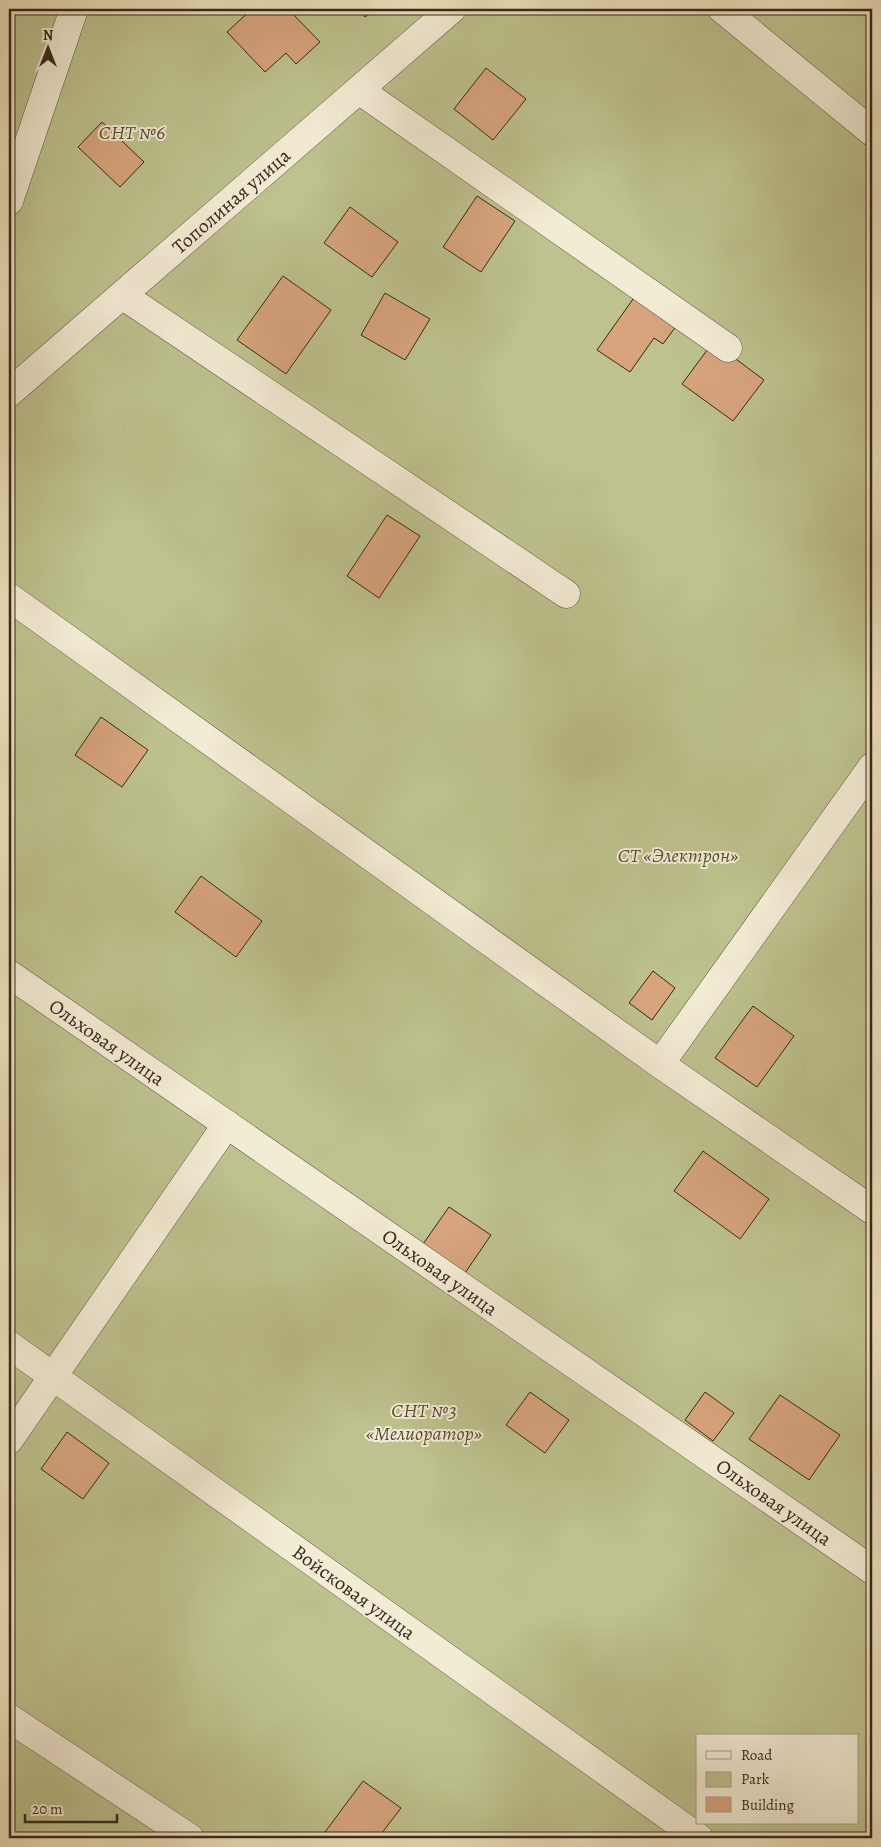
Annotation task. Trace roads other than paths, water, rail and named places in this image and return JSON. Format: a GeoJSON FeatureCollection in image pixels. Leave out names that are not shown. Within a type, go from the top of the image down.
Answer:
{"type":"FeatureCollection","features":[{"type":"Feature","properties":{"kind":"street"},"geometry":{"type":"LineString","coordinates":[[9,201],[74,9]]}},
{"type":"Feature","properties":{"kind":"street","name":"Тополиная улица"},"geometry":{"type":"LineString","coordinates":[[9,393],[452,9]]}},
{"type":"Feature","properties":{"kind":"street"},"geometry":{"type":"LineString","coordinates":[[722,9],[872,132]]}},
{"type":"Feature","properties":{"kind":"street"},"geometry":{"type":"LineString","coordinates":[[359,90],[728,348]]}},
{"type":"Feature","properties":{"kind":"street"},"geometry":{"type":"LineString","coordinates":[[122,295],[566,594]]}},
{"type":"Feature","properties":{"kind":"street"},"geometry":{"type":"LineString","coordinates":[[9,597],[660,1064],[872,1210]]}},
{"type":"Feature","properties":{"kind":"street"},"geometry":{"type":"LineString","coordinates":[[660,1064],[872,767]]}},
{"type":"Feature","properties":{"kind":"street","name":"Ольховая улица"},"geometry":{"type":"LineString","coordinates":[[9,974],[872,1570]]}},
{"type":"Feature","properties":{"kind":"street"},"geometry":{"type":"LineString","coordinates":[[9,1440],[227,1124]]}},
{"type":"Feature","properties":{"kind":"street","name":"Войсковая улица"},"geometry":{"type":"LineString","coordinates":[[9,1346],[700,1838]]}},
{"type":"Feature","properties":{"kind":"street"},"geometry":{"type":"LineString","coordinates":[[9,1718],[190,1838]]}},
{"type":"Feature","properties":{"kind":"park label","name":"СНТ №6"},"geometry":{"type":"Point","coordinates":[132,132]}},
{"type":"Feature","properties":{"kind":"park label","name":"СТ «Электрон»"},"geometry":{"type":"Point","coordinates":[678,855]}},
{"type":"Feature","properties":{"kind":"park label","name":"СНТ №3 «Мелиоратор»"},"geometry":{"type":"Point","coordinates":[424,1422]}}]}
